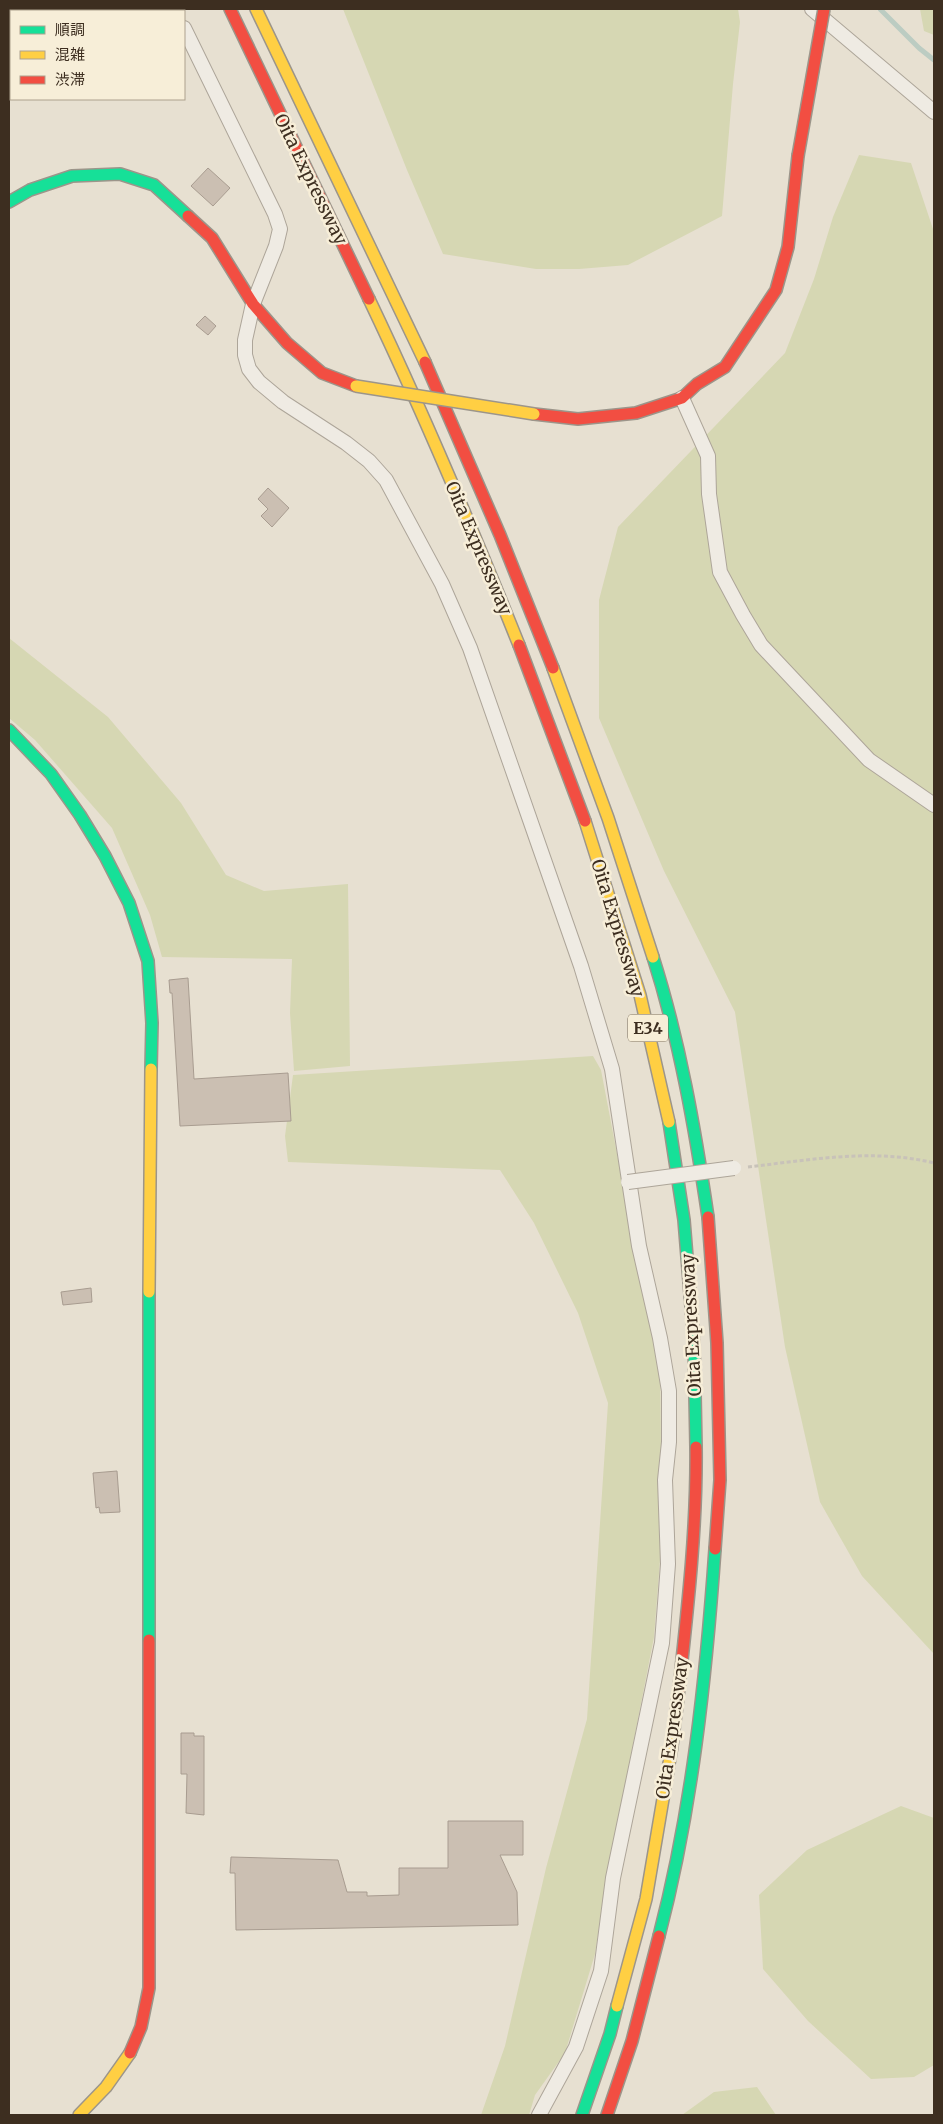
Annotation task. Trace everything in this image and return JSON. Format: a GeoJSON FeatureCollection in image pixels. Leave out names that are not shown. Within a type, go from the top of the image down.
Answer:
{"type":"FeatureCollection","features":[{"type":"Feature","properties":{"kind":"main road","name":"Oita Expressway"},"geometry":{"type":"LineString","coordinates":[[230,9],[404,372],[478,543],[533,680],[586,824],[640,995],[668,1113],[684,1220],[694,1343],[696,1479],[688,1605],[672,1746],[646,1899],[610,2034],[582,2115]]}},
{"type":"Feature","properties":{"kind":"main road","name":"Oita Expressway"},"geometry":{"type":"LineString","coordinates":[[256,9],[429,371],[500,535],[555,673],[608,818],[663,989],[692,1112],[708,1218],[718,1343],[720,1480],[711,1608],[696,1748],[668,1902],[632,2040],[607,2115]]}},
{"type":"Feature","properties":{"kind":"main road"},"geometry":{"type":"LineString","coordinates":[[9,202],[30,190],[72,176],[120,174],[154,185],[212,238],[253,304],[287,343],[322,373],[356,386],[534,414],[578,419],[636,413],[682,398],[697,384],[725,366],[776,290],[788,247],[798,156],[824,9]]}},
{"type":"Feature","properties":{"kind":"main road"},"geometry":{"type":"LineString","coordinates":[[9,730],[51,774],[80,815],[105,856],[129,902],[148,960],[152,1023],[149,1160],[149,1988],[147,2012],[136,2042],[123,2068],[79,2115]]}},
{"type":"Feature","properties":{"kind":"street"},"geometry":{"type":"LineString","coordinates":[[812,9],[934,112]]}},
{"type":"Feature","properties":{"kind":"street"},"geometry":{"type":"LineString","coordinates":[[185,30],[275,214],[280,229],[276,246],[253,304],[245,340],[245,355],[249,370],[259,382],[283,402],[370,461],[386,480],[442,584],[470,648],[581,966],[612,1069],[639,1246],[660,1338],[668,1391],[669,1442],[665,1480],[668,1564],[662,1644],[613,1878],[601,1971],[576,2047],[538,2115]]}},
{"type":"Feature","properties":{"kind":"street"},"geometry":{"type":"LineString","coordinates":[[682,398],[708,456],[709,494],[720,572],[761,645],[869,760],[934,805]]}},
{"type":"Feature","properties":{"kind":"street"},"geometry":{"type":"LineString","coordinates":[[628,1182],[734,1168]]}},
{"type":"Feature","properties":{"kind":"path"},"geometry":{"type":"LineString","coordinates":[[734,1168],[844,1156],[910,1157],[934,1163]]}},
{"type":"Feature","properties":{"kind":"green space"},"geometry":{"type":"Polygon","coordinates":[[[343,9],[738,9],[740,22],[722,216],[628,265],[579,269],[536,269],[443,254],[407,170],[343,9]]]}},
{"type":"Feature","properties":{"kind":"green space"},"geometry":{"type":"Polygon","coordinates":[[[920,9],[934,9],[934,35],[924,31],[920,9]]]}},
{"type":"Feature","properties":{"kind":"green space"},"geometry":{"type":"Polygon","coordinates":[[[859,155],[911,163],[934,232],[934,1654],[862,1576],[820,1502],[785,1347],[735,1012],[664,871],[599,718],[599,600],[618,527],[785,353],[814,279],[833,217],[859,155]]]}},
{"type":"Feature","properties":{"kind":"green space"},"geometry":{"type":"Polygon","coordinates":[[[9,638],[108,717],[181,803],[226,875],[264,891],[348,884],[350,1066],[294,1071],[290,1013],[292,959],[162,957],[150,915],[112,828],[35,740],[9,718],[9,638]]]}},
{"type":"Feature","properties":{"kind":"green space"},"geometry":{"type":"Polygon","coordinates":[[[593,1056],[601,1070],[630,1222],[660,1355],[662,1535],[654,1637],[605,1888],[595,1954],[565,2053],[535,2095],[529,2115],[481,2115],[505,2046],[546,1868],[587,1719],[608,1403],[578,1313],[534,1223],[500,1170],[288,1162],[285,1136],[293,1075],[593,1056]]]}},
{"type":"Feature","properties":{"kind":"green space"},"geometry":{"type":"Polygon","coordinates":[[[901,1806],[934,1818],[934,2065],[914,2077],[871,2079],[808,2021],[763,1969],[759,1895],[807,1850],[901,1806]]]}},
{"type":"Feature","properties":{"kind":"green space"},"geometry":{"type":"Polygon","coordinates":[[[757,2087],[776,2115],[682,2115],[714,2092],[757,2087]]]}},
{"type":"Feature","properties":{"kind":"building"},"geometry":{"type":"Polygon","coordinates":[[[208,168],[230,188],[213,206],[191,186],[208,168]]]}},
{"type":"Feature","properties":{"kind":"building"},"geometry":{"type":"Polygon","coordinates":[[[205,316],[216,326],[208,335],[196,325],[205,316]]]}},
{"type":"Feature","properties":{"kind":"building"},"geometry":{"type":"Polygon","coordinates":[[[268,488],[289,508],[272,527],[261,516],[268,509],[258,499],[268,488]]]}},
{"type":"Feature","properties":{"kind":"building"},"geometry":{"type":"Polygon","coordinates":[[[188,978],[194,1079],[288,1073],[291,1121],[180,1126],[172,993],[170,993],[169,980],[188,978]]]}},
{"type":"Feature","properties":{"kind":"building"},"geometry":{"type":"Polygon","coordinates":[[[91,1288],[92,1302],[63,1305],[61,1292],[91,1288]]]}},
{"type":"Feature","properties":{"kind":"building"},"geometry":{"type":"Polygon","coordinates":[[[117,1471],[120,1512],[100,1513],[99,1507],[96,1508],[93,1473],[117,1471]]]}},
{"type":"Feature","properties":{"kind":"building"},"geometry":{"type":"Polygon","coordinates":[[[181,1733],[194,1733],[194,1736],[204,1736],[204,1815],[186,1813],[187,1774],[181,1774],[181,1733]]]}},
{"type":"Feature","properties":{"kind":"building"},"geometry":{"type":"Polygon","coordinates":[[[448,1821],[523,1821],[523,1855],[500,1855],[517,1892],[518,1925],[236,1930],[235,1873],[230,1873],[231,1857],[338,1860],[347,1892],[367,1892],[367,1896],[399,1895],[399,1868],[448,1868],[448,1821]]]}},
{"type":"Feature","properties":{"kind":"waterway"},"geometry":{"type":"LineString","coordinates":[[880,9],[919,48],[934,60]]}},
{"type":"Feature","properties":{"kind":"traffic: fast"},"geometry":{"type":"LineString","coordinates":[[9,202],[30,190],[72,176],[120,174],[154,185],[188,216]]}},
{"type":"Feature","properties":{"kind":"traffic: fast"},"geometry":{"type":"LineString","coordinates":[[9,730],[51,774],[80,815],[105,856],[129,903],[148,961],[152,1023],[151,1069]]}},
{"type":"Feature","properties":{"kind":"traffic: fast"},"geometry":{"type":"LineString","coordinates":[[653,957],[663,989],[686,1086],[708,1217]]}},
{"type":"Feature","properties":{"kind":"traffic: fast"},"geometry":{"type":"LineString","coordinates":[[669,1122],[684,1220],[694,1343],[696,1447]]}},
{"type":"Feature","properties":{"kind":"traffic: fast"},"geometry":{"type":"LineString","coordinates":[[149,1292],[149,1640]]}},
{"type":"Feature","properties":{"kind":"traffic: fast"},"geometry":{"type":"LineString","coordinates":[[659,1936],[671,1889],[696,1744],[707,1647],[715,1549]]}},
{"type":"Feature","properties":{"kind":"traffic: fast"},"geometry":{"type":"LineString","coordinates":[[582,2115],[610,2034],[617,2006]]}},
{"type":"Feature","properties":{"kind":"traffic: slow"},"geometry":{"type":"LineString","coordinates":[[256,9],[425,362]]}},
{"type":"Feature","properties":{"kind":"traffic: slow"},"geometry":{"type":"LineString","coordinates":[[369,299],[447,470],[519,645]]}},
{"type":"Feature","properties":{"kind":"traffic: slow"},"geometry":{"type":"LineString","coordinates":[[356,386],[534,414]]}},
{"type":"Feature","properties":{"kind":"traffic: slow"},"geometry":{"type":"LineString","coordinates":[[553,668],[608,818],[653,957]]}},
{"type":"Feature","properties":{"kind":"traffic: slow"},"geometry":{"type":"LineString","coordinates":[[585,821],[640,995],[669,1122]]}},
{"type":"Feature","properties":{"kind":"traffic: slow"},"geometry":{"type":"LineString","coordinates":[[149,1292],[151,1069]]}},
{"type":"Feature","properties":{"kind":"traffic: slow"},"geometry":{"type":"LineString","coordinates":[[617,2006],[646,1899],[672,1746],[678,1697]]}},
{"type":"Feature","properties":{"kind":"traffic: slow"},"geometry":{"type":"LineString","coordinates":[[79,2115],[106,2087],[130,2053]]}},
{"type":"Feature","properties":{"kind":"traffic: jam"},"geometry":{"type":"LineString","coordinates":[[230,9],[369,299]]}},
{"type":"Feature","properties":{"kind":"traffic: jam"},"geometry":{"type":"LineString","coordinates":[[798,156],[824,9]]}},
{"type":"Feature","properties":{"kind":"traffic: jam"},"geometry":{"type":"LineString","coordinates":[[534,414],[578,419],[636,413],[682,398],[697,384],[725,367],[776,290],[788,247],[798,156]]}},
{"type":"Feature","properties":{"kind":"traffic: jam"},"geometry":{"type":"LineString","coordinates":[[188,216],[212,238],[253,304],[287,343],[322,373],[356,386]]}},
{"type":"Feature","properties":{"kind":"traffic: jam"},"geometry":{"type":"LineString","coordinates":[[425,362],[500,535],[553,668]]}},
{"type":"Feature","properties":{"kind":"traffic: jam"},"geometry":{"type":"LineString","coordinates":[[519,645],[585,821]]}},
{"type":"Feature","properties":{"kind":"traffic: jam"},"geometry":{"type":"LineString","coordinates":[[708,1217],[717,1343],[720,1480],[715,1549]]}},
{"type":"Feature","properties":{"kind":"traffic: jam"},"geometry":{"type":"LineString","coordinates":[[678,1697],[693,1541],[696,1447]]}},
{"type":"Feature","properties":{"kind":"traffic: jam"},"geometry":{"type":"LineString","coordinates":[[130,2053],[141,2027],[149,1988],[149,1640]]}},
{"type":"Feature","properties":{"kind":"traffic: jam"},"geometry":{"type":"LineString","coordinates":[[607,2115],[632,2041],[659,1936]]}}]}
